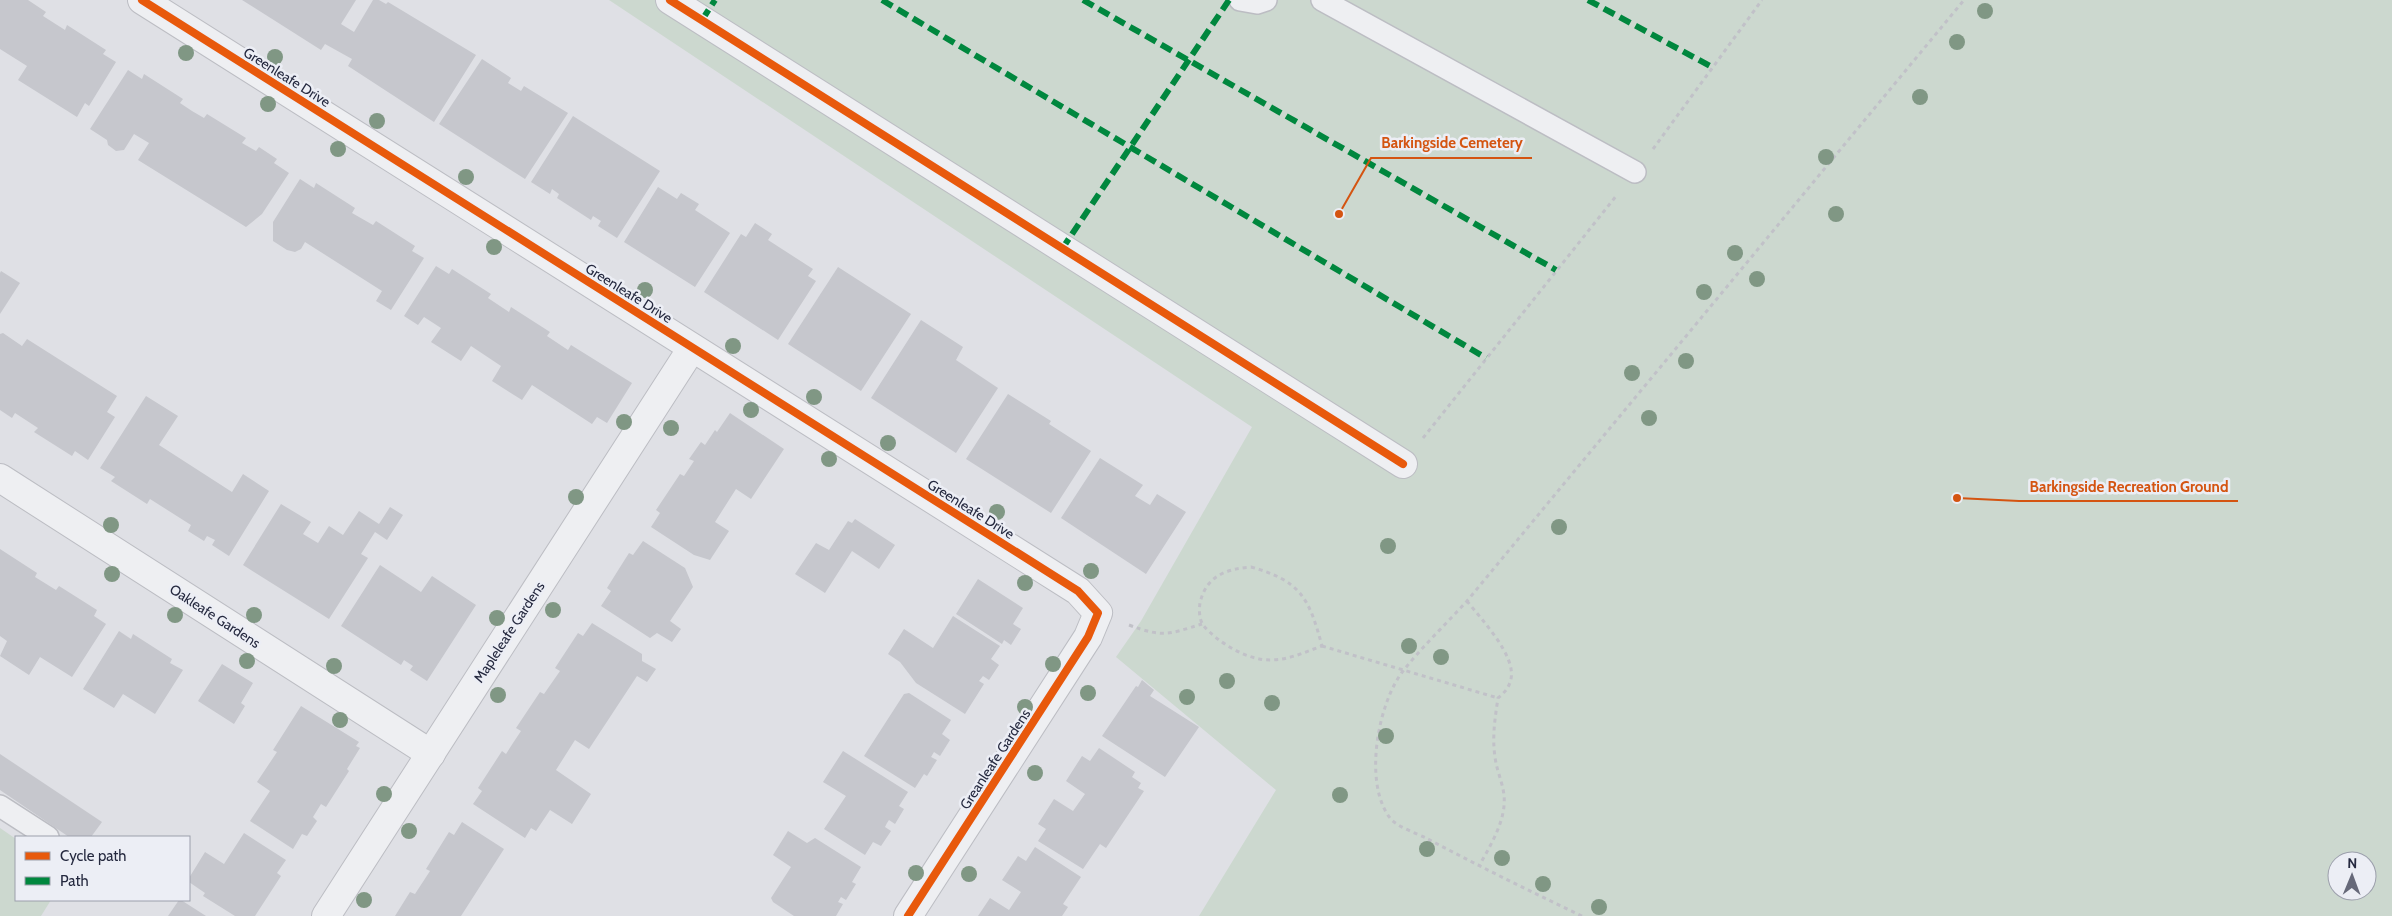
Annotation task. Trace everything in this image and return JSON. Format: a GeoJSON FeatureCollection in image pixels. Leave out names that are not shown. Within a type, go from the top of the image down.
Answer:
{"type":"FeatureCollection","features":[{"type":"Feature","properties":{"kind":"street","name":"Greenleafe Drive"},"geometry":{"type":"LineString","coordinates":[[142,0],[1078,591],[1098,612]]}},
{"type":"Feature","properties":{"kind":"street"},"geometry":{"type":"LineString","coordinates":[[670,0],[1403,464]]}},
{"type":"Feature","properties":{"kind":"street","name":"Mapleleafe Gardens"},"geometry":{"type":"LineString","coordinates":[[326,916],[692,348]]}},
{"type":"Feature","properties":{"kind":"street","name":"Oakleafe Gardens"},"geometry":{"type":"LineString","coordinates":[[0,478],[431,754]]}},
{"type":"Feature","properties":{"kind":"street","name":"Greanleafe Gardens"},"geometry":{"type":"LineString","coordinates":[[908,916],[1088,637],[1098,612]]}},
{"type":"Feature","properties":{"kind":"lane"},"geometry":{"type":"LineString","coordinates":[[1240,0],[1257,3],[1266,0]]}},
{"type":"Feature","properties":{"kind":"lane"},"geometry":{"type":"LineString","coordinates":[[1322,0],[1635,172]]}},
{"type":"Feature","properties":{"kind":"lane"},"geometry":{"type":"LineString","coordinates":[[0,806],[46,836]]}},
{"type":"Feature","properties":{"kind":"path"},"geometry":{"type":"LineString","coordinates":[[1403,464],[1635,172],[1762,0]]}},
{"type":"Feature","properties":{"kind":"path"},"geometry":{"type":"LineString","coordinates":[[1582,916],[1479,866],[1391,819],[1380,799],[1374,775],[1376,745],[1390,692],[1403,672],[1467,601],[1964,0]]}},
{"type":"Feature","properties":{"kind":"path"},"geometry":{"type":"LineString","coordinates":[[1322,646],[1308,602],[1293,585],[1274,573],[1251,567],[1231,569],[1213,577],[1202,591],[1199,609],[1202,624],[1228,645],[1247,655],[1269,660],[1290,658],[1322,646],[1403,672],[1498,698]]}},
{"type":"Feature","properties":{"kind":"path"},"geometry":{"type":"LineString","coordinates":[[1467,601],[1492,631],[1511,667],[1512,678],[1508,689],[1498,698],[1493,738],[1495,758],[1505,792],[1504,808],[1493,840],[1479,866]]}},
{"type":"Feature","properties":{"kind":"path"},"geometry":{"type":"LineString","coordinates":[[1162,635],[1202,624]]}},
{"type":"Feature","properties":{"kind":"shaded area"},"geometry":{"type":"Polygon","coordinates":[[[609,0],[2392,0],[2392,916],[1199,916],[1276,790],[1116,657],[1141,621],[1252,427],[609,0]]]}},
{"type":"Feature","properties":{"kind":"shaded area"},"geometry":{"type":"Polygon","coordinates":[[[0,828],[15,838],[15,901],[50,901],[41,916],[0,916],[0,828]]]}},
{"type":"Feature","properties":{"kind":"building"},"geometry":{"type":"Polygon","coordinates":[[[0,0],[28,0],[46,12],[43,16],[65,30],[67,25],[106,50],[103,54],[116,62],[89,106],[85,103],[77,117],[18,80],[27,66],[0,49],[0,0]]]}},
{"type":"Feature","properties":{"kind":"building"},"geometry":{"type":"Polygon","coordinates":[[[242,0],[356,0],[341,24],[354,32],[373,0],[379,0],[386,4],[388,2],[476,55],[434,122],[348,66],[352,59],[325,44],[321,50],[242,0]]]}},
{"type":"Feature","properties":{"kind":"building"},"geometry":{"type":"Polygon","coordinates":[[[482,59],[511,78],[508,83],[521,91],[524,86],[568,113],[525,179],[439,124],[482,59]]]}},
{"type":"Feature","properties":{"kind":"building"},"geometry":{"type":"Polygon","coordinates":[[[128,70],[142,79],[144,74],[183,99],[180,103],[192,111],[204,118],[207,114],[246,138],[242,143],[256,151],[259,147],[277,159],[274,163],[289,173],[262,214],[246,227],[138,160],[149,143],[134,134],[124,150],[116,151],[108,145],[107,140],[90,129],[128,70]]]}},
{"type":"Feature","properties":{"kind":"building"},"geometry":{"type":"Polygon","coordinates":[[[573,116],[660,171],[617,238],[598,226],[601,221],[593,216],[591,220],[557,198],[559,194],[552,189],[550,194],[531,182],[573,116]]]}},
{"type":"Feature","properties":{"kind":"building"},"geometry":{"type":"Polygon","coordinates":[[[300,179],[314,188],[316,183],[355,208],[352,213],[373,225],[376,221],[415,246],[412,251],[424,258],[391,310],[376,301],[382,291],[305,242],[301,249],[295,252],[287,250],[273,241],[273,222],[300,179]]]}},
{"type":"Feature","properties":{"kind":"building"},"geometry":{"type":"Polygon","coordinates":[[[658,187],[677,199],[681,193],[699,204],[695,210],[730,233],[695,287],[624,242],[658,187]]]}},
{"type":"Feature","properties":{"kind":"building"},"geometry":{"type":"Polygon","coordinates":[[[755,223],[772,234],[768,240],[813,269],[808,276],[816,281],[778,340],[704,292],[741,234],[746,237],[755,223]]]}},
{"type":"Feature","properties":{"kind":"building"},"geometry":{"type":"Polygon","coordinates":[[[436,266],[449,274],[452,269],[491,294],[488,298],[509,312],[511,307],[550,332],[547,336],[568,350],[571,345],[632,383],[607,423],[597,417],[592,424],[532,385],[522,400],[492,381],[501,366],[471,346],[461,361],[431,342],[441,328],[424,317],[418,325],[404,316],[436,266]]]}},
{"type":"Feature","properties":{"kind":"building"},"geometry":{"type":"Polygon","coordinates":[[[838,267],[911,314],[861,391],[788,344],[838,267]]]}},
{"type":"Feature","properties":{"kind":"building"},"geometry":{"type":"Polygon","coordinates":[[[1,271],[20,283],[0,314],[0,273],[1,271]]]}},
{"type":"Feature","properties":{"kind":"building"},"geometry":{"type":"Polygon","coordinates":[[[921,320],[963,347],[956,360],[998,388],[956,453],[871,398],[921,320]]]}},
{"type":"Feature","properties":{"kind":"building"},"geometry":{"type":"Polygon","coordinates":[[[3,333],[22,346],[27,339],[117,396],[107,412],[115,417],[88,460],[75,451],[72,456],[34,432],[38,428],[15,413],[12,418],[0,410],[0,334],[3,333]]]}},
{"type":"Feature","properties":{"kind":"building"},"geometry":{"type":"Polygon","coordinates":[[[1008,394],[1051,421],[1049,424],[1091,451],[1051,513],[966,459],[1008,394]]]}},
{"type":"Feature","properties":{"kind":"building"},"geometry":{"type":"Polygon","coordinates":[[[146,396],[178,416],[159,445],[232,492],[243,474],[269,491],[229,556],[212,545],[215,540],[207,536],[204,541],[188,531],[191,525],[150,499],[147,504],[111,481],[115,477],[100,468],[146,396]]]}},
{"type":"Feature","properties":{"kind":"building"},"geometry":{"type":"Polygon","coordinates":[[[730,413],[784,449],[751,499],[736,489],[715,522],[729,531],[710,560],[694,555],[651,527],[660,513],[656,510],[680,474],[684,476],[694,461],[689,459],[701,442],[705,445],[715,430],[717,432],[730,413]]]}},
{"type":"Feature","properties":{"kind":"building"},"geometry":{"type":"Polygon","coordinates":[[[1100,458],[1143,485],[1135,496],[1150,505],[1157,494],[1186,512],[1146,574],[1061,518],[1100,458]]]}},
{"type":"Feature","properties":{"kind":"building"},"geometry":{"type":"Polygon","coordinates":[[[281,504],[311,522],[303,534],[318,543],[329,526],[343,535],[359,511],[379,524],[390,507],[403,515],[387,540],[375,532],[361,554],[368,558],[329,619],[243,565],[281,504]]]}},
{"type":"Feature","properties":{"kind":"building"},"geometry":{"type":"Polygon","coordinates":[[[855,519],[895,545],[879,569],[852,551],[825,593],[795,574],[816,543],[829,550],[848,521],[852,523],[855,519]]]}},
{"type":"Feature","properties":{"kind":"building"},"geometry":{"type":"Polygon","coordinates":[[[643,541],[685,568],[693,587],[670,621],[681,629],[672,642],[657,633],[650,638],[601,606],[611,591],[607,588],[629,553],[633,555],[643,541]]]}},
{"type":"Feature","properties":{"kind":"building"},"geometry":{"type":"Polygon","coordinates":[[[0,549],[37,573],[35,577],[56,590],[59,586],[97,610],[94,616],[106,624],[72,677],[40,657],[29,675],[0,656],[7,641],[0,636],[0,549]]]}},
{"type":"Feature","properties":{"kind":"building"},"geometry":{"type":"Polygon","coordinates":[[[380,565],[421,592],[432,576],[476,605],[427,681],[410,670],[413,666],[404,660],[401,665],[341,626],[380,565]]]}},
{"type":"Feature","properties":{"kind":"building"},"geometry":{"type":"Polygon","coordinates":[[[978,579],[1023,608],[1013,624],[1021,629],[1011,645],[1004,640],[1002,644],[956,614],[978,579]]]}},
{"type":"Feature","properties":{"kind":"building"},"geometry":{"type":"Polygon","coordinates":[[[953,616],[1000,646],[991,659],[999,665],[989,680],[983,676],[979,681],[984,684],[965,714],[916,683],[900,662],[888,654],[904,629],[933,648],[953,616]]]}},
{"type":"Feature","properties":{"kind":"building"},"geometry":{"type":"Polygon","coordinates":[[[592,623],[642,654],[642,661],[656,669],[647,682],[637,676],[589,749],[575,740],[556,770],[591,794],[572,824],[550,810],[536,831],[531,828],[525,838],[473,804],[482,791],[478,788],[502,751],[506,754],[521,731],[516,728],[540,692],[544,694],[560,671],[555,668],[578,633],[583,636],[592,623]]]}},
{"type":"Feature","properties":{"kind":"building"},"geometry":{"type":"Polygon","coordinates":[[[119,631],[131,639],[133,634],[172,659],[170,663],[183,670],[155,714],[123,694],[114,708],[83,689],[119,631]]]}},
{"type":"Feature","properties":{"kind":"building"},"geometry":{"type":"Polygon","coordinates":[[[222,664],[253,683],[241,703],[245,706],[234,724],[198,701],[222,664]]]}},
{"type":"Feature","properties":{"kind":"building"},"geometry":{"type":"Polygon","coordinates":[[[1142,680],[1154,690],[1150,696],[1199,727],[1165,777],[1102,736],[1142,680]]]}},
{"type":"Feature","properties":{"kind":"building"},"geometry":{"type":"Polygon","coordinates":[[[909,693],[951,720],[942,734],[950,740],[940,756],[934,752],[931,757],[937,760],[927,776],[924,774],[915,788],[864,756],[904,694],[909,693]]]}},
{"type":"Feature","properties":{"kind":"building"},"geometry":{"type":"Polygon","coordinates":[[[301,706],[359,742],[356,746],[360,748],[347,769],[349,771],[326,807],[321,804],[313,817],[317,821],[307,836],[302,834],[293,849],[250,821],[270,791],[257,782],[277,752],[273,750],[301,706]]]}},
{"type":"Feature","properties":{"kind":"building"},"geometry":{"type":"Polygon","coordinates":[[[1099,748],[1135,772],[1132,777],[1141,783],[1138,788],[1144,791],[1106,848],[1100,844],[1083,869],[1038,841],[1046,829],[1038,824],[1054,799],[1073,811],[1085,794],[1066,781],[1082,756],[1090,761],[1099,748]]]}},
{"type":"Feature","properties":{"kind":"building"},"geometry":{"type":"Polygon","coordinates":[[[843,751],[908,792],[899,806],[904,809],[895,824],[889,820],[885,827],[891,831],[881,846],[873,842],[865,855],[824,829],[846,796],[823,782],[843,751]]]}},
{"type":"Feature","properties":{"kind":"building"},"geometry":{"type":"Polygon","coordinates":[[[0,754],[102,822],[92,836],[68,836],[0,790],[0,754]]]}},
{"type":"Feature","properties":{"kind":"building"},"geometry":{"type":"Polygon","coordinates":[[[462,822],[504,849],[461,916],[395,916],[410,892],[415,894],[430,871],[426,869],[449,832],[454,835],[462,822]]]}},
{"type":"Feature","properties":{"kind":"building"},"geometry":{"type":"Polygon","coordinates":[[[788,831],[807,843],[815,838],[861,867],[852,882],[856,884],[846,900],[841,897],[838,902],[843,904],[836,916],[794,916],[773,902],[771,898],[791,867],[773,855],[788,831]]]}},
{"type":"Feature","properties":{"kind":"building"},"geometry":{"type":"Polygon","coordinates":[[[244,833],[286,860],[277,873],[281,876],[255,916],[235,916],[203,896],[205,893],[190,883],[190,876],[205,852],[224,864],[244,833]]]}},
{"type":"Feature","properties":{"kind":"building"},"geometry":{"type":"Polygon","coordinates":[[[1035,847],[1081,877],[1063,904],[1068,907],[1062,916],[978,916],[990,898],[1009,910],[1021,892],[1002,880],[1018,856],[1026,861],[1035,847]]]}},
{"type":"Feature","properties":{"kind":"building"},"geometry":{"type":"Polygon","coordinates":[[[178,901],[183,901],[206,916],[168,916],[178,901]]]}},
{"type":"Feature","properties":{"kind":"marked path"},"geometry":{"type":"LineString","coordinates":[[702,20],[715,0]]}},
{"type":"Feature","properties":{"kind":"marked path"},"geometry":{"type":"LineString","coordinates":[[882,0],[1486,358]]}},
{"type":"Feature","properties":{"kind":"marked path"},"geometry":{"type":"LineString","coordinates":[[1083,0],[1556,270]]}},
{"type":"Feature","properties":{"kind":"marked path"},"geometry":{"type":"LineString","coordinates":[[1062,249],[1229,0]]}},
{"type":"Feature","properties":{"kind":"marked path"},"geometry":{"type":"LineString","coordinates":[[1588,0],[1712,67]]}},
{"type":"Feature","properties":{"kind":"cycle path"},"geometry":{"type":"LineString","coordinates":[[142,0],[1078,591],[1098,613],[1088,637],[908,916]]}},
{"type":"Feature","properties":{"kind":"cycle path"},"geometry":{"type":"LineString","coordinates":[[670,0],[1403,464]]}},
{"type":"Feature","properties":{"kind":"place","name":"Barkingside Cemetery"},"geometry":{"type":"Point","coordinates":[1339,214]}},
{"type":"Feature","properties":{"kind":"place","name":"Barkingside Recreation Ground"},"geometry":{"type":"Point","coordinates":[1957,498]}}]}
